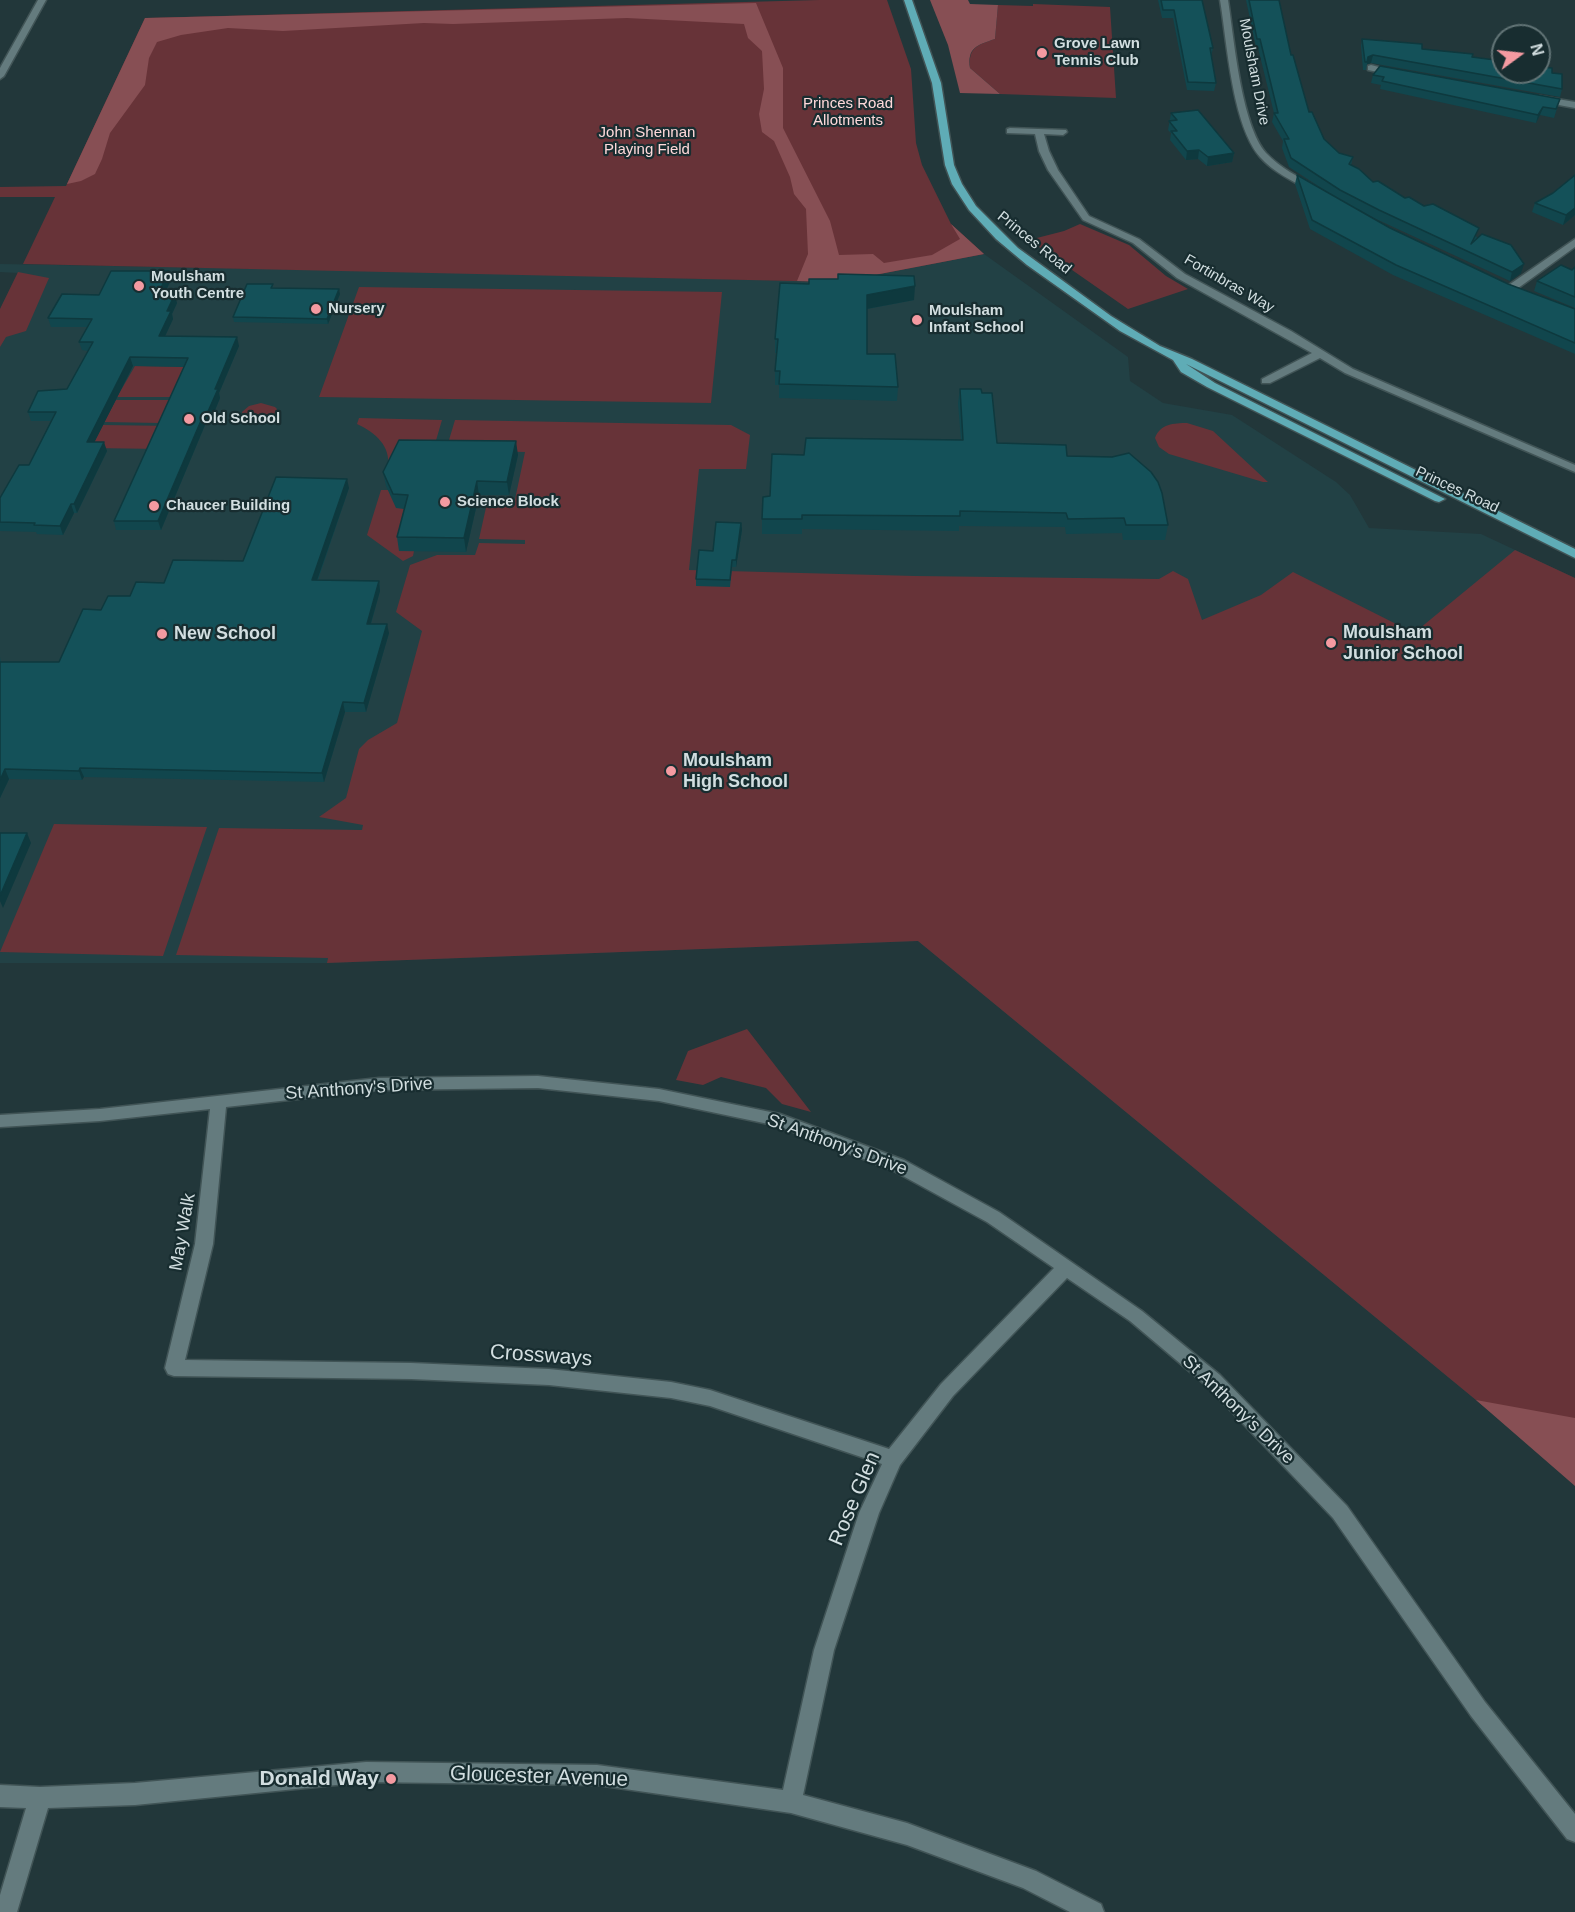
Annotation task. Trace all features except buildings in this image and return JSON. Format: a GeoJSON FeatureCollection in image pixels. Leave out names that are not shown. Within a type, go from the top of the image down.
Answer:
{"type":"FeatureCollection","features":[{"type":"Feature","properties":{"kind":"main road","name":"Princes Road"},"geometry":{"type":"LineString","coordinates":[[908,0],[928,54],[939,94],[947,158],[963,196],[994,232],[1026,260],[1126,330],[1175,358],[1185,370],[1196,377],[1373,467],[1486,521],[1575,554]]}},
{"type":"Feature","properties":{"kind":"street"},"geometry":{"type":"LineString","coordinates":[[0,76],[42,0]]}},
{"type":"Feature","properties":{"kind":"street","name":"Moulsham Drive"},"geometry":{"type":"LineString","coordinates":[[1224,0],[1240,94],[1257,147],[1277,167],[1320,193]]}},
{"type":"Feature","properties":{"kind":"street"},"geometry":{"type":"LineString","coordinates":[[1371,68],[1405,74]]}},
{"type":"Feature","properties":{"kind":"street"},"geometry":{"type":"LineString","coordinates":[[1530,97],[1575,105]]}},
{"type":"Feature","properties":{"kind":"street"},"geometry":{"type":"LineString","coordinates":[[1010,131],[1063,132]]}},
{"type":"Feature","properties":{"kind":"street","name":"Fortinbras Way"},"geometry":{"type":"LineString","coordinates":[[1039,131],[1044,151],[1053,170],[1086,218],[1136,241],[1181,276],[1378,385],[1575,469]]}},
{"type":"Feature","properties":{"kind":"street"},"geometry":{"type":"LineString","coordinates":[[1510,289],[1575,242]]}},
{"type":"Feature","properties":{"kind":"street"},"geometry":{"type":"LineString","coordinates":[[1500,284],[1521,293]]}},
{"type":"Feature","properties":{"kind":"street"},"geometry":{"type":"LineString","coordinates":[[1266,381],[1319,354]]}},
{"type":"Feature","properties":{"kind":"street","name":"St Anthony's Drive"},"geometry":{"type":"LineString","coordinates":[[0,1121],[99,1115],[379,1083],[538,1082],[659,1095],[780,1120],[898,1165],[993,1217],[1136,1316],[1214,1381],[1340,1512],[1478,1709],[1575,1831]]}},
{"type":"Feature","properties":{"kind":"street","name":"May Walk"},"geometry":{"type":"LineString","coordinates":[[174,1368],[204,1244],[219,1101]]}},
{"type":"Feature","properties":{"kind":"street","name":"Rose Glen"},"geometry":{"type":"LineString","coordinates":[[790,1802],[824,1650],[869,1513],[893,1459],[947,1390],[1065,1268]]}},
{"type":"Feature","properties":{"kind":"street","name":"Crossways"},"geometry":{"type":"LineString","coordinates":[[174,1368],[411,1371],[549,1377],[671,1390],[710,1398],[893,1459]]}},
{"type":"Feature","properties":{"kind":"street","name":"Gloucester Avenue"},"geometry":{"type":"LineString","coordinates":[[0,1796],[40,1798],[135,1794],[366,1772],[597,1775],[790,1802],[907,1834],[1028,1879],[1093,1912]]}},
{"type":"Feature","properties":{"kind":"street"},"geometry":{"type":"LineString","coordinates":[[6,1912],[40,1798]]}},
{"type":"Feature","properties":{"kind":"shaded area"},"geometry":{"type":"Polygon","coordinates":[[[930,0],[968,0],[970,4],[998,5],[995,39],[975,48],[969,61],[970,68],[1000,94],[960,93],[948,45],[930,0]]]}},
{"type":"Feature","properties":{"kind":"shaded area"},"geometry":{"type":"Polygon","coordinates":[[[756,3],[783,68],[783,128],[830,221],[839,255],[873,254],[884,263],[932,255],[960,239],[951,224],[984,254],[838,282],[797,281],[808,254],[806,209],[794,194],[790,177],[774,141],[762,132],[759,114],[764,89],[762,51],[748,38],[744,24],[627,18],[424,23],[283,31],[228,28],[181,35],[157,42],[149,58],[145,85],[110,133],[95,174],[81,181],[67,184],[145,18],[756,3]]]}},
{"type":"Feature","properties":{"kind":"shaded area","name":"Moulsham High School"},"geometry":{"type":"Polygon","coordinates":[[[984,254],[1128,357],[1130,381],[1163,403],[1232,415],[1336,482],[1350,495],[1369,528],[1481,534],[1575,578],[1510,1428],[918,941],[327,963],[0,963],[0,309],[18,273],[0,272],[0,264],[837,282],[984,254]]]}},
{"type":"Feature","properties":{"kind":"shaded area"},"geometry":{"type":"Polygon","coordinates":[[[1476,1400],[1575,1418],[1575,1486],[1476,1400]]]}},
{"type":"Feature","properties":{"kind":"green space","name":"John Shennan Playing Field"},"geometry":{"type":"Polygon","coordinates":[[[887,0],[911,69],[916,143],[922,165],[951,224],[984,254],[838,282],[23,264],[55,197],[0,197],[0,187],[66,186],[145,18],[887,0]]]}},
{"type":"Feature","properties":{"kind":"green space","name":"Grove Lawn Tennis Club"},"geometry":{"type":"Polygon","coordinates":[[[1033,4],[1110,7],[1116,98],[1000,94],[970,68],[972,52],[975,48],[995,39],[998,5],[1033,6],[1033,4]]]}},
{"type":"Feature","properties":{"kind":"green space"},"geometry":{"type":"Polygon","coordinates":[[[1080,224],[1129,245],[1166,276],[1188,289],[1128,309],[1029,240],[1064,231],[1080,224]]]}},
{"type":"Feature","properties":{"kind":"green space"},"geometry":{"type":"Polygon","coordinates":[[[18,272],[49,278],[26,331],[6,337],[0,347],[0,309],[18,272]]]}},
{"type":"Feature","properties":{"kind":"green space"},"geometry":{"type":"Polygon","coordinates":[[[359,287],[722,292],[711,403],[319,397],[359,287]]]}},
{"type":"Feature","properties":{"kind":"green space"},"geometry":{"type":"Polygon","coordinates":[[[135,366],[196,367],[184,397],[117,397],[135,366]]]}},
{"type":"Feature","properties":{"kind":"green space"},"geometry":{"type":"Polygon","coordinates":[[[116,400],[170,400],[160,423],[104,422],[116,400]]]}},
{"type":"Feature","properties":{"kind":"green space"},"geometry":{"type":"Polygon","coordinates":[[[261,403],[275,407],[277,409],[274,415],[259,421],[251,421],[243,417],[242,412],[249,406],[261,403]]]}},
{"type":"Feature","properties":{"kind":"green space"},"geometry":{"type":"Polygon","coordinates":[[[359,418],[442,420],[432,454],[388,468],[385,447],[376,436],[357,424],[359,418]]]}},
{"type":"Feature","properties":{"kind":"green space","name":"Moulsham High School"},"geometry":{"type":"Polygon","coordinates":[[[455,420],[731,425],[750,435],[746,469],[699,469],[689,570],[1159,579],[1173,571],[1188,579],[1202,620],[1261,595],[1293,572],[1414,633],[1515,550],[1575,578],[1575,1437],[1510,1428],[918,941],[327,963],[328,958],[176,955],[219,828],[362,830],[363,825],[319,817],[346,798],[359,749],[368,740],[397,723],[422,631],[396,612],[410,565],[437,555],[475,555],[479,543],[525,544],[525,540],[479,539],[487,503],[514,504],[525,452],[446,450],[455,420]]]}},
{"type":"Feature","properties":{"kind":"green space"},"geometry":{"type":"Polygon","coordinates":[[[1187,423],[1213,431],[1268,482],[1169,454],[1159,447],[1155,438],[1160,430],[1172,424],[1187,423]]]}},
{"type":"Feature","properties":{"kind":"green space"},"geometry":{"type":"Polygon","coordinates":[[[103,425],[173,426],[162,449],[91,448],[103,425]]]}},
{"type":"Feature","properties":{"kind":"green space"},"geometry":{"type":"Polygon","coordinates":[[[381,490],[388,490],[411,509],[414,551],[413,556],[403,561],[367,535],[381,490]]]}},
{"type":"Feature","properties":{"kind":"green space"},"geometry":{"type":"Polygon","coordinates":[[[54,824],[207,827],[163,956],[0,952],[54,824]]]}},
{"type":"Feature","properties":{"kind":"green space"},"geometry":{"type":"Polygon","coordinates":[[[747,1029],[811,1112],[782,1104],[766,1088],[721,1077],[703,1085],[676,1080],[688,1051],[747,1029]]]}},
{"type":"Feature","properties":{"kind":"place","name":"Grove Lawn Tennis Club"},"geometry":{"type":"Point","coordinates":[1042,53]}},
{"type":"Feature","properties":{"kind":"place","name":"Moulsham Youth Centre"},"geometry":{"type":"Point","coordinates":[139,286]}},
{"type":"Feature","properties":{"kind":"place","name":"Nursery"},"geometry":{"type":"Point","coordinates":[316,309]}},
{"type":"Feature","properties":{"kind":"place","name":"Moulsham Infant School"},"geometry":{"type":"Point","coordinates":[917,320]}},
{"type":"Feature","properties":{"kind":"place","name":"Old School"},"geometry":{"type":"Point","coordinates":[189,419]}},
{"type":"Feature","properties":{"kind":"place","name":"Science Block"},"geometry":{"type":"Point","coordinates":[445,502]}},
{"type":"Feature","properties":{"kind":"place","name":"Chaucer Building"},"geometry":{"type":"Point","coordinates":[154,506]}},
{"type":"Feature","properties":{"kind":"place","name":"New School"},"geometry":{"type":"Point","coordinates":[162,634]}},
{"type":"Feature","properties":{"kind":"place","name":"Moulsham Junior School"},"geometry":{"type":"Point","coordinates":[1331,643]}},
{"type":"Feature","properties":{"kind":"place","name":"Moulsham High School"},"geometry":{"type":"Point","coordinates":[671,771]}},
{"type":"Feature","properties":{"kind":"place","name":"Donald Way"},"geometry":{"type":"Point","coordinates":[391,1779]}},
{"type":"Feature","properties":{"kind":"park label","name":"Princes Road Allotments"},"geometry":{"type":"Point","coordinates":[848,112]}}]}
